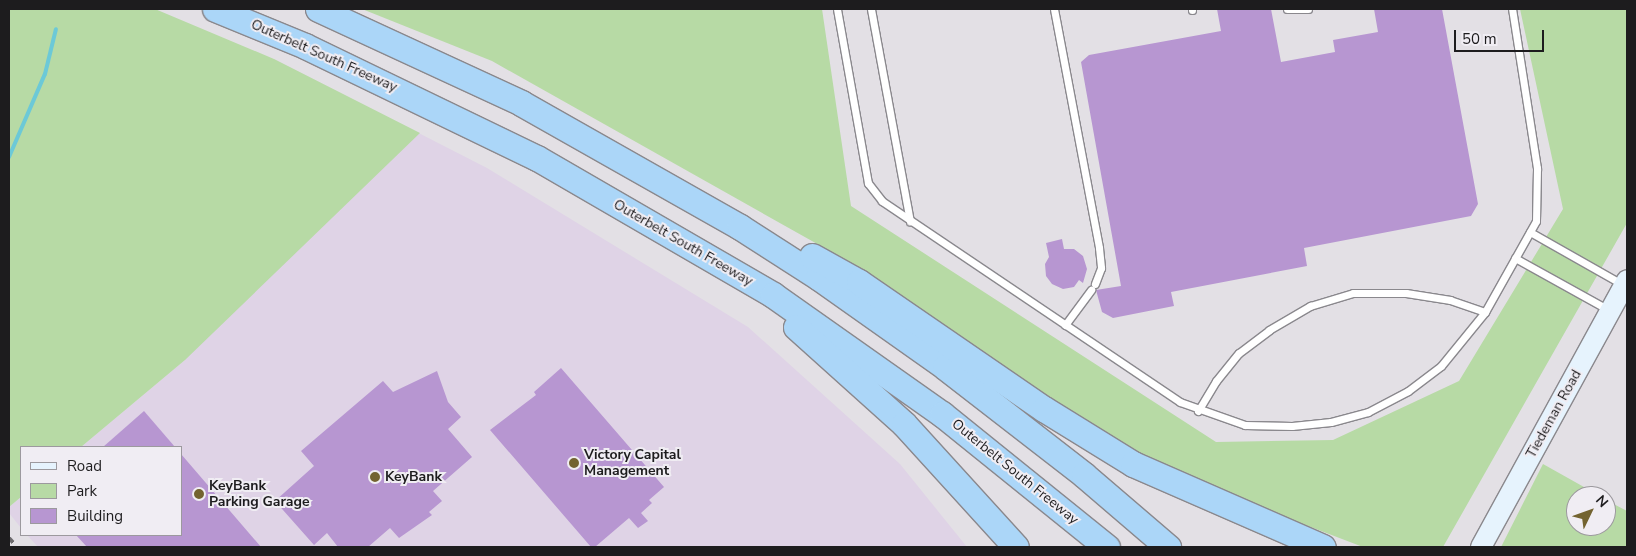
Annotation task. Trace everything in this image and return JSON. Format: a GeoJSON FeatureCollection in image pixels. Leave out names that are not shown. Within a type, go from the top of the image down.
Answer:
{"type":"FeatureCollection","features":[{"type":"Feature","properties":{"kind":"highway","name":"Outerbelt South Freeway"},"geometry":{"type":"LineString","coordinates":[[215,9],[323,54],[537,158],[772,295],[942,414],[1108,547]]}},
{"type":"Feature","properties":{"kind":"highway"},"geometry":{"type":"LineString","coordinates":[[318,9],[521,103],[740,227],[818,277],[953,373],[1084,475],[1168,547]]}},
{"type":"Feature","properties":{"kind":"highway"},"geometry":{"type":"LineString","coordinates":[[740,227],[810,256],[859,282],[1044,410],[1133,464],[1323,547]]}},
{"type":"Feature","properties":{"kind":"highway"},"geometry":{"type":"LineString","coordinates":[[772,295],[793,324],[904,424],[1016,547]]}},
{"type":"Feature","properties":{"kind":"main road","name":"Tiedeman Road"},"geometry":{"type":"LineString","coordinates":[[1481,547],[1626,282]]}},
{"type":"Feature","properties":{"kind":"lane"},"geometry":{"type":"LineString","coordinates":[[837,9],[868,183],[882,202],[1180,402],[1198,411],[1245,425],[1292,426],[1331,422],[1368,412],[1408,391],[1441,366],[1485,312],[1536,221],[1537,168],[1512,9]]}},
{"type":"Feature","properties":{"kind":"lane"},"geometry":{"type":"LineString","coordinates":[[871,9],[910,221]]}},
{"type":"Feature","properties":{"kind":"lane"},"geometry":{"type":"LineString","coordinates":[[1054,9],[1099,248],[1101,268],[1093,287],[1065,325]]}},
{"type":"Feature","properties":{"kind":"lane"},"geometry":{"type":"LineString","coordinates":[[1287,9],[1308,9]]}},
{"type":"Feature","properties":{"kind":"lane"},"geometry":{"type":"LineString","coordinates":[[1530,232],[1626,282]]}},
{"type":"Feature","properties":{"kind":"lane"},"geometry":{"type":"LineString","coordinates":[[1515,258],[1610,311]]}},
{"type":"Feature","properties":{"kind":"lane"},"geometry":{"type":"LineString","coordinates":[[1198,411],[1216,381],[1239,353],[1269,330],[1310,306],[1352,293],[1406,293],[1450,300],[1485,312]]}},
{"type":"Feature","properties":{"kind":"shaded area"},"geometry":{"type":"Polygon","coordinates":[[[274,59],[487,168],[748,327],[900,464],[967,547],[38,547],[28,536],[182,536],[182,446],[82,446],[185,360],[274,59]]]}},
{"type":"Feature","properties":{"kind":"shaded area"},"geometry":{"type":"Polygon","coordinates":[[[20,498],[20,527],[9,513],[9,507],[20,498]]]}},
{"type":"Feature","properties":{"kind":"green space"},"geometry":{"type":"Polygon","coordinates":[[[9,9],[155,9],[274,59],[420,133],[185,360],[82,446],[20,446],[20,498],[9,507],[9,9]]]}},
{"type":"Feature","properties":{"kind":"green space"},"geometry":{"type":"Polygon","coordinates":[[[362,9],[822,9],[851,206],[1216,442],[1333,440],[1459,381],[1563,209],[1520,9],[1627,9],[1627,223],[1443,547],[1363,547],[1240,500],[1099,434],[828,250],[492,61],[362,9]]]}},
{"type":"Feature","properties":{"kind":"green space"},"geometry":{"type":"Polygon","coordinates":[[[1543,464],[1582,486],[1566,486],[1566,536],[1616,536],[1616,505],[1627,511],[1627,547],[1501,547],[1543,464]]]}},
{"type":"Feature","properties":{"kind":"building"},"geometry":{"type":"Polygon","coordinates":[[[1217,9],[1271,9],[1281,62],[1335,52],[1333,40],[1378,32],[1374,9],[1442,9],[1478,204],[1471,216],[1304,248],[1307,266],[1171,292],[1174,306],[1113,318],[1102,312],[1096,290],[1121,286],[1081,62],[1089,55],[1221,31],[1217,9]]]}},
{"type":"Feature","properties":{"kind":"building"},"geometry":{"type":"Polygon","coordinates":[[[1062,239],[1064,249],[1074,249],[1083,256],[1087,269],[1083,283],[1079,280],[1074,287],[1063,289],[1052,284],[1046,276],[1045,264],[1049,257],[1046,243],[1062,239]]]}},
{"type":"Feature","properties":{"kind":"building"},"geometry":{"type":"Polygon","coordinates":[[[561,368],[664,487],[649,500],[652,503],[641,513],[648,521],[638,528],[629,518],[595,547],[591,547],[490,430],[536,395],[534,392],[561,368]]]}},
{"type":"Feature","properties":{"kind":"building"},"geometry":{"type":"Polygon","coordinates":[[[437,371],[448,402],[461,417],[448,429],[472,457],[433,491],[442,501],[429,512],[432,515],[399,538],[390,528],[368,547],[338,547],[327,533],[314,545],[275,501],[314,466],[301,451],[383,381],[393,392],[437,371]]]}},
{"type":"Feature","properties":{"kind":"building"},"geometry":{"type":"Polygon","coordinates":[[[144,411],[174,446],[104,446],[144,411]]]}},
{"type":"Feature","properties":{"kind":"building","name":"KeyBank Parking Garage"},"geometry":{"type":"Polygon","coordinates":[[[182,455],[261,547],[87,547],[77,536],[182,536],[182,455]]]}},
{"type":"Feature","properties":{"kind":"waterway"},"geometry":{"type":"LineString","coordinates":[[9,157],[45,74],[56,29]]}},
{"type":"Feature","properties":{"kind":"railway"},"geometry":{"type":"LineString","coordinates":[[9,538],[17,547]]}},
{"type":"Feature","properties":{"kind":"place","name":"Victory Capital Management"},"geometry":{"type":"Point","coordinates":[574,463]}},
{"type":"Feature","properties":{"kind":"place","name":"KeyBank"},"geometry":{"type":"Point","coordinates":[375,477]}},
{"type":"Feature","properties":{"kind":"place","name":"KeyBank Parking Garage"},"geometry":{"type":"Point","coordinates":[199,494]}}]}
